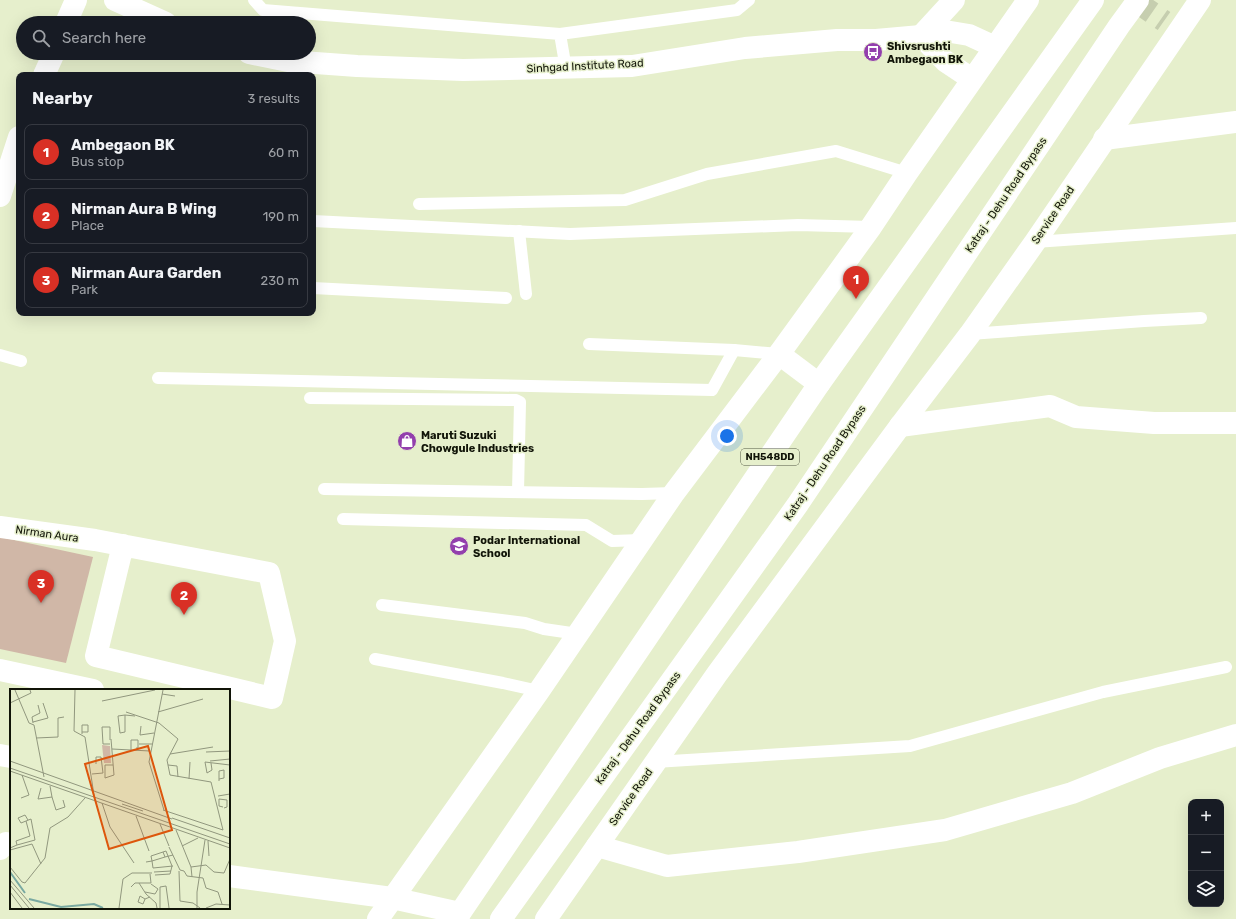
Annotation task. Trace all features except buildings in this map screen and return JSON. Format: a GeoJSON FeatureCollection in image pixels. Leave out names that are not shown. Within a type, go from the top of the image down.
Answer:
{"type":"FeatureCollection","features":[{"type":"Feature","properties":{"kind":"main road"},"geometry":{"type":"LineString","coordinates":[[69,16],[76,0]]}},
{"type":"Feature","properties":{"kind":"main road"},"geometry":{"type":"LineString","coordinates":[[115,0],[150,16]]}},
{"type":"Feature","properties":{"kind":"main road"},"geometry":{"type":"LineString","coordinates":[[954,0],[921,36],[945,61],[972,79]]}},
{"type":"Feature","properties":{"kind":"main road"},"geometry":{"type":"LineString","coordinates":[[378,919],[578,634],[674,493],[870,228],[1028,0]]}},
{"type":"Feature","properties":{"kind":"main road","name":"NH548DD"},"geometry":{"type":"LineString","coordinates":[[458,916],[820,384],[1093,0]]}},
{"type":"Feature","properties":{"kind":"main road","name":"Katraj - Dehu Road Bypass"},"geometry":{"type":"LineString","coordinates":[[501,919],[798,504],[1138,0]]}},
{"type":"Feature","properties":{"kind":"main road","name":"Service Road"},"geometry":{"type":"LineString","coordinates":[[546,919],[716,674],[970,334],[1035,242],[1104,139],[1171,26],[1200,0]]}},
{"type":"Feature","properties":{"kind":"main road","name":"Sinhgad Institute Road"},"geometry":{"type":"LineString","coordinates":[[279,60],[288,62],[357,66],[463,70],[632,66],[745,48],[837,40],[876,40],[921,36],[945,31],[969,35],[995,47]]}},
{"type":"Feature","properties":{"kind":"main road"},"geometry":{"type":"LineString","coordinates":[[45,72],[51,60]]}},
{"type":"Feature","properties":{"kind":"main road"},"geometry":{"type":"LineString","coordinates":[[1104,139],[1236,122]]}},
{"type":"Feature","properties":{"kind":"main road"},"geometry":{"type":"LineString","coordinates":[[0,196],[16,146]]}},
{"type":"Feature","properties":{"kind":"main road"},"geometry":{"type":"LineString","coordinates":[[778,354],[820,384]]}},
{"type":"Feature","properties":{"kind":"main road"},"geometry":{"type":"LineString","coordinates":[[900,426],[1050,406],[1076,417],[1154,423],[1236,423]]}},
{"type":"Feature","properties":{"kind":"main road","name":"Nirman Aura"},"geometry":{"type":"LineString","coordinates":[[0,527],[95,540],[123,545],[269,573],[285,641],[272,698],[96,656],[123,545]]}},
{"type":"Feature","properties":{"kind":"main road"},"geometry":{"type":"LineString","coordinates":[[0,670],[88,689]]}},
{"type":"Feature","properties":{"kind":"main road"},"geometry":{"type":"LineString","coordinates":[[596,846],[667,866],[798,852],[944,830],[1072,793],[1160,758],[1236,734]]}},
{"type":"Feature","properties":{"kind":"main road"},"geometry":{"type":"LineString","coordinates":[[0,755],[10,757]]}},
{"type":"Feature","properties":{"kind":"main road"},"geometry":{"type":"LineString","coordinates":[[0,849],[6,843],[10,844]]}},
{"type":"Feature","properties":{"kind":"main road"},"geometry":{"type":"LineString","coordinates":[[230,876],[392,898],[458,916]]}},
{"type":"Feature","properties":{"kind":"lane"},"geometry":{"type":"LineString","coordinates":[[254,0],[263,10],[560,34],[738,10],[749,0]]}},
{"type":"Feature","properties":{"kind":"lane"},"geometry":{"type":"LineString","coordinates":[[560,34],[566,68]]}},
{"type":"Feature","properties":{"kind":"lane"},"geometry":{"type":"LineString","coordinates":[[418,204],[625,200],[707,174],[836,151],[907,173]]}},
{"type":"Feature","properties":{"kind":"lane"},"geometry":{"type":"LineString","coordinates":[[316,220],[570,234],[798,225],[870,228]]}},
{"type":"Feature","properties":{"kind":"lane"},"geometry":{"type":"LineString","coordinates":[[1035,242],[1236,228]]}},
{"type":"Feature","properties":{"kind":"lane"},"geometry":{"type":"LineString","coordinates":[[519,231],[526,294]]}},
{"type":"Feature","properties":{"kind":"lane"},"geometry":{"type":"LineString","coordinates":[[316,288],[506,298]]}},
{"type":"Feature","properties":{"kind":"lane"},"geometry":{"type":"LineString","coordinates":[[970,334],[1201,318]]}},
{"type":"Feature","properties":{"kind":"lane"},"geometry":{"type":"LineString","coordinates":[[589,344],[734,350],[778,354]]}},
{"type":"Feature","properties":{"kind":"lane"},"geometry":{"type":"LineString","coordinates":[[158,378],[712,390],[734,350]]}},
{"type":"Feature","properties":{"kind":"lane"},"geometry":{"type":"LineString","coordinates":[[0,355],[21,361]]}},
{"type":"Feature","properties":{"kind":"lane"},"geometry":{"type":"LineString","coordinates":[[310,398],[516,400],[520,402],[518,492]]}},
{"type":"Feature","properties":{"kind":"lane"},"geometry":{"type":"LineString","coordinates":[[324,489],[642,494],[674,493]]}},
{"type":"Feature","properties":{"kind":"lane"},"geometry":{"type":"LineString","coordinates":[[344,519],[586,525],[612,541],[642,540]]}},
{"type":"Feature","properties":{"kind":"lane"},"geometry":{"type":"LineString","coordinates":[[382,605],[525,623],[544,629],[578,634]]}},
{"type":"Feature","properties":{"kind":"lane"},"geometry":{"type":"LineString","coordinates":[[375,659],[503,682],[538,691]]}},
{"type":"Feature","properties":{"kind":"lane"},"geometry":{"type":"LineString","coordinates":[[655,762],[910,746],[1103,692],[1226,667]]}},
{"type":"Feature","properties":{"kind":"shaded area"},"geometry":{"type":"Polygon","coordinates":[[[0,537],[93,557],[66,663],[0,649],[0,537]]]}},
{"type":"Feature","properties":{"kind":"tunnel"},"geometry":{"type":"LineString","coordinates":[[1134,0],[1164,21]]}},
{"type":"Feature","properties":{"kind":"place","name":"Shivsrushti Ambegaon BK"},"geometry":{"type":"Point","coordinates":[873,52]}},
{"type":"Feature","properties":{"kind":"place","name":"Ambegaon BK"},"geometry":{"type":"Point","coordinates":[856,299]}},
{"type":"Feature","properties":{"kind":"place","name":"Maruti Suzuki Chowgule Industries"},"geometry":{"type":"Point","coordinates":[407,441]}},
{"type":"Feature","properties":{"kind":"place","name":"Podar International School"},"geometry":{"type":"Point","coordinates":[459,546]}},
{"type":"Feature","properties":{"kind":"place","name":"Nirman Aura Garden"},"geometry":{"type":"Point","coordinates":[41,603]}},
{"type":"Feature","properties":{"kind":"place","name":"Nirman Aura B Wing"},"geometry":{"type":"Point","coordinates":[184,615]}}]}
